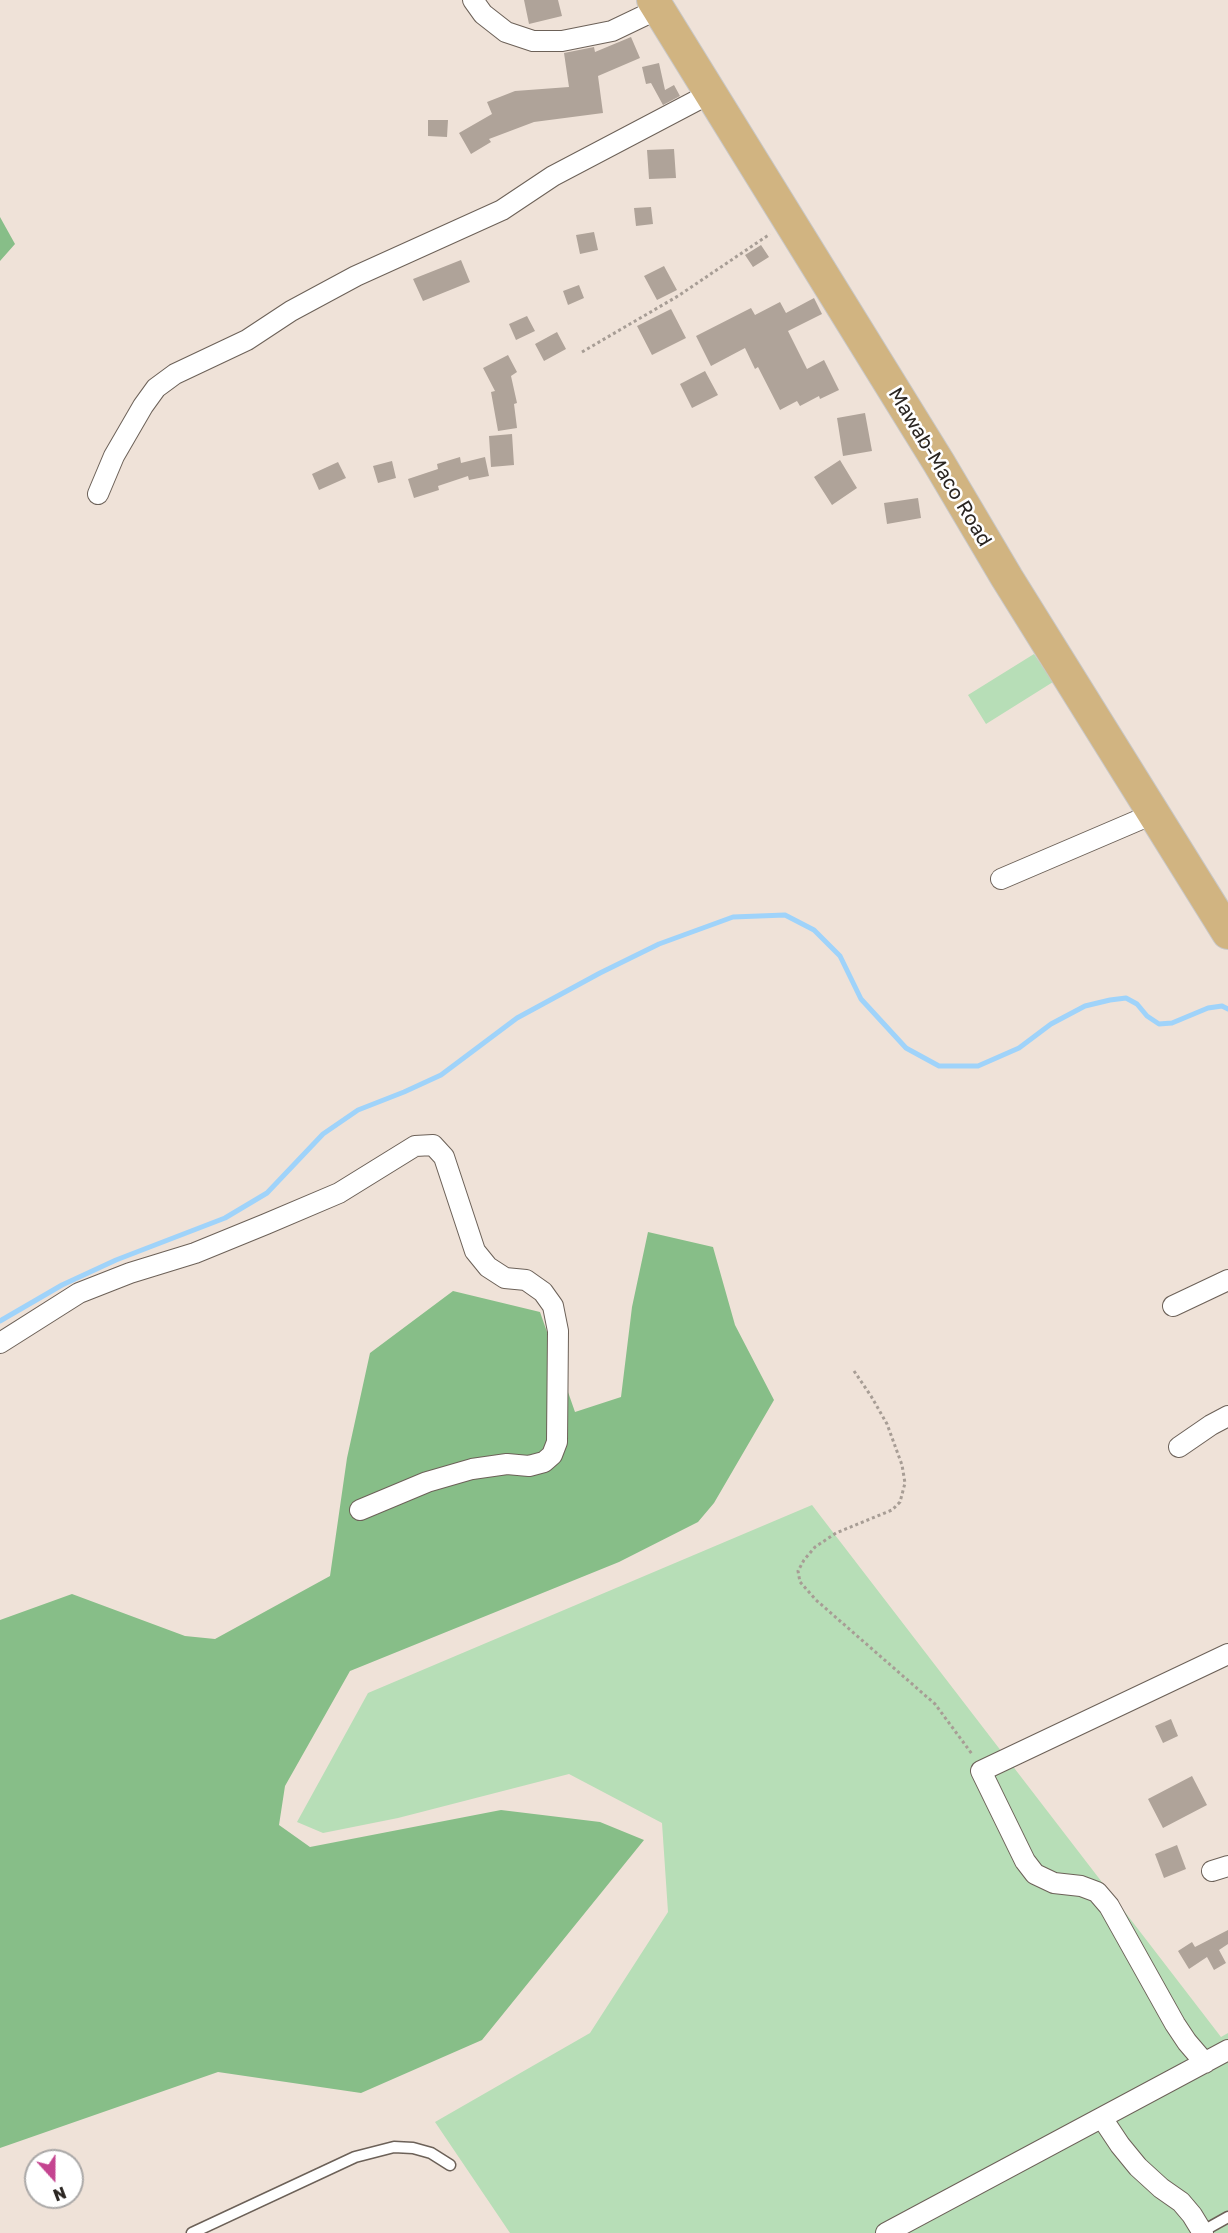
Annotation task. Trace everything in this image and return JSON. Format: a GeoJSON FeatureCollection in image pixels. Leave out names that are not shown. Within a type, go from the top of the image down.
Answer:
{"type":"FeatureCollection","features":[{"type":"Feature","properties":{"kind":"main road","name":"Mawab-Maco Road"},"geometry":{"type":"LineString","coordinates":[[656,4],[709,94],[1228,933]]}},
{"type":"Feature","properties":{"kind":"street"},"geometry":{"type":"LineString","coordinates":[[473,0],[483,14],[506,32],[533,41],[562,41],[612,31],[656,4]]}},
{"type":"Feature","properties":{"kind":"street"},"geometry":{"type":"LineString","coordinates":[[98,494],[114,456],[143,406],[156,388],[175,374],[247,340],[291,311],[356,276],[502,210],[553,176],[709,94]]}},
{"type":"Feature","properties":{"kind":"street"},"geometry":{"type":"LineString","coordinates":[[1001,879],[1153,814]]}},
{"type":"Feature","properties":{"kind":"street"},"geometry":{"type":"LineString","coordinates":[[0,1343],[79,1293],[130,1273],[195,1253],[266,1224],[339,1193],[415,1146],[433,1145],[444,1157],[475,1251],[488,1267],[504,1278],[526,1280],[543,1292],[553,1306],[558,1331],[557,1442],[552,1455],[544,1462],[529,1466],[507,1464],[472,1469],[427,1482],[360,1510]]}},
{"type":"Feature","properties":{"kind":"street"},"geometry":{"type":"LineString","coordinates":[[1173,1306],[1228,1280]]}},
{"type":"Feature","properties":{"kind":"street"},"geometry":{"type":"LineString","coordinates":[[1179,1447],[1228,1416]]}},
{"type":"Feature","properties":{"kind":"street"},"geometry":{"type":"LineString","coordinates":[[1205,2063],[1175,2024],[1109,1906],[1097,1892],[1081,1886],[1054,1883],[1035,1874],[1025,1861],[981,1771],[1228,1654]]}},
{"type":"Feature","properties":{"kind":"street"},"geometry":{"type":"LineString","coordinates":[[886,2233],[1228,2050]]}},
{"type":"Feature","properties":{"kind":"street"},"geometry":{"type":"LineString","coordinates":[[1102,2118],[1138,2167],[1180,2202],[1202,2232]]}},
{"type":"Feature","properties":{"kind":"lane"},"geometry":{"type":"LineString","coordinates":[[192,2233],[355,2157],[394,2147],[413,2148],[431,2153],[450,2165]]}},
{"type":"Feature","properties":{"kind":"lane"},"geometry":{"type":"LineString","coordinates":[[1202,2232],[1228,2217]]}},
{"type":"Feature","properties":{"kind":"path"},"geometry":{"type":"LineString","coordinates":[[582,352],[678,296],[789,221]]}},
{"type":"Feature","properties":{"kind":"path"},"geometry":{"type":"LineString","coordinates":[[854,1371],[872,1396],[887,1424],[902,1465],[905,1483],[900,1502],[892,1510],[836,1533],[815,1547],[798,1572],[800,1582],[816,1600],[935,1704],[968,1748],[981,1771]]}},
{"type":"Feature","properties":{"kind":"green space"},"geometry":{"type":"Polygon","coordinates":[[[0,217],[15,244],[0,261],[0,217]]]}},
{"type":"Feature","properties":{"kind":"green space"},"geometry":{"type":"Polygon","coordinates":[[[1034,654],[1053,682],[986,724],[968,695],[1034,654]]]}},
{"type":"Feature","properties":{"kind":"green space"},"geometry":{"type":"Polygon","coordinates":[[[648,1232],[713,1247],[735,1325],[774,1400],[714,1503],[698,1522],[619,1562],[350,1671],[285,1786],[279,1825],[310,1847],[501,1810],[600,1822],[644,1840],[482,2040],[361,2093],[218,2072],[0,2148],[0,1620],[72,1594],[185,1636],[215,1639],[330,1576],[347,1458],[370,1353],[453,1291],[540,1312],[575,1412],[621,1397],[632,1307],[648,1232]]]}},
{"type":"Feature","properties":{"kind":"green space"},"geometry":{"type":"Polygon","coordinates":[[[812,1505],[1221,2037],[1228,2033],[1228,2233],[510,2233],[435,2122],[590,2033],[668,1912],[662,1823],[569,1774],[398,1818],[323,1833],[297,1822],[368,1693],[812,1505]]]}},
{"type":"Feature","properties":{"kind":"building"},"geometry":{"type":"Polygon","coordinates":[[[524,0],[558,0],[562,16],[529,24],[524,0]]]}},
{"type":"Feature","properties":{"kind":"building"},"geometry":{"type":"Polygon","coordinates":[[[631,37],[640,58],[598,76],[603,113],[534,122],[489,139],[491,142],[471,154],[459,133],[492,114],[487,102],[515,91],[569,87],[564,53],[594,47],[595,52],[631,37]]]}},
{"type":"Feature","properties":{"kind":"building"},"geometry":{"type":"Polygon","coordinates":[[[659,63],[665,90],[674,85],[680,96],[663,105],[651,83],[646,84],[642,67],[659,63]]]}},
{"type":"Feature","properties":{"kind":"building"},"geometry":{"type":"Polygon","coordinates":[[[428,120],[448,120],[447,137],[428,136],[428,120]]]}},
{"type":"Feature","properties":{"kind":"building"},"geometry":{"type":"Polygon","coordinates":[[[674,149],[676,178],[649,179],[647,150],[674,149]]]}},
{"type":"Feature","properties":{"kind":"building"},"geometry":{"type":"Polygon","coordinates":[[[651,207],[653,224],[636,226],[634,208],[651,207]]]}},
{"type":"Feature","properties":{"kind":"building"},"geometry":{"type":"Polygon","coordinates":[[[594,232],[598,250],[580,254],[576,235],[594,232]]]}},
{"type":"Feature","properties":{"kind":"building"},"geometry":{"type":"Polygon","coordinates":[[[761,245],[769,257],[753,267],[745,255],[761,245]]]}},
{"type":"Feature","properties":{"kind":"building"},"geometry":{"type":"Polygon","coordinates":[[[461,260],[470,282],[423,301],[413,279],[461,260]]]}},
{"type":"Feature","properties":{"kind":"building"},"geometry":{"type":"Polygon","coordinates":[[[664,266],[677,290],[657,300],[644,276],[664,266]]]}},
{"type":"Feature","properties":{"kind":"building"},"geometry":{"type":"Polygon","coordinates":[[[579,285],[584,298],[568,305],[563,291],[579,285]]]}},
{"type":"Feature","properties":{"kind":"building"},"geometry":{"type":"Polygon","coordinates":[[[814,298],[822,314],[788,331],[807,369],[824,360],[839,390],[820,399],[819,396],[800,406],[797,401],[780,410],[758,367],[755,369],[745,348],[711,366],[696,336],[751,308],[755,315],[780,302],[786,313],[814,298]]]}},
{"type":"Feature","properties":{"kind":"building"},"geometry":{"type":"Polygon","coordinates":[[[671,309],[686,338],[652,355],[637,326],[671,309]]]}},
{"type":"Feature","properties":{"kind":"building"},"geometry":{"type":"Polygon","coordinates":[[[527,316],[535,331],[516,340],[509,324],[527,316]]]}},
{"type":"Feature","properties":{"kind":"building"},"geometry":{"type":"Polygon","coordinates":[[[557,332],[566,349],[544,361],[535,344],[557,332]]]}},
{"type":"Feature","properties":{"kind":"building"},"geometry":{"type":"Polygon","coordinates":[[[508,355],[517,372],[511,376],[517,403],[514,404],[517,428],[498,431],[491,392],[495,391],[483,368],[508,355]]]}},
{"type":"Feature","properties":{"kind":"building"},"geometry":{"type":"Polygon","coordinates":[[[705,371],[718,395],[692,408],[680,384],[705,371]]]}},
{"type":"Feature","properties":{"kind":"building"},"geometry":{"type":"Polygon","coordinates":[[[865,413],[872,451],[843,456],[837,418],[865,413]]]}},
{"type":"Feature","properties":{"kind":"building"},"geometry":{"type":"Polygon","coordinates":[[[512,434],[514,465],[491,467],[489,436],[512,434]]]}},
{"type":"Feature","properties":{"kind":"building"},"geometry":{"type":"Polygon","coordinates":[[[460,457],[461,463],[485,457],[489,476],[469,480],[468,476],[438,486],[439,490],[414,498],[408,479],[438,469],[437,464],[460,457]]]}},
{"type":"Feature","properties":{"kind":"building"},"geometry":{"type":"Polygon","coordinates":[[[840,460],[857,488],[832,505],[814,477],[840,460]]]}},
{"type":"Feature","properties":{"kind":"building"},"geometry":{"type":"Polygon","coordinates":[[[392,461],[396,478],[378,483],[373,466],[392,461]]]}},
{"type":"Feature","properties":{"kind":"building"},"geometry":{"type":"Polygon","coordinates":[[[338,462],[346,478],[319,490],[312,474],[338,462]]]}},
{"type":"Feature","properties":{"kind":"building"},"geometry":{"type":"Polygon","coordinates":[[[918,498],[921,518],[887,524],[884,503],[918,498]]]}},
{"type":"Feature","properties":{"kind":"building"},"geometry":{"type":"Polygon","coordinates":[[[1171,1719],[1178,1736],[1163,1743],[1155,1726],[1171,1719]]]}},
{"type":"Feature","properties":{"kind":"building"},"geometry":{"type":"Polygon","coordinates":[[[1192,1776],[1207,1805],[1163,1828],[1148,1799],[1192,1776]]]}},
{"type":"Feature","properties":{"kind":"building"},"geometry":{"type":"Polygon","coordinates":[[[1177,1845],[1186,1869],[1164,1878],[1155,1854],[1177,1845]]]}},
{"type":"Feature","properties":{"kind":"building"},"geometry":{"type":"Polygon","coordinates":[[[1228,1930],[1228,1944],[1219,1950],[1226,1963],[1214,1970],[1207,1957],[1189,1969],[1178,1951],[1192,1942],[1195,1947],[1228,1930]]]}},
{"type":"Feature","properties":{"kind":"waterway"},"geometry":{"type":"LineString","coordinates":[[0,1321],[62,1285],[116,1260],[225,1218],[267,1193],[323,1134],[358,1110],[441,1075],[517,1018],[600,973],[659,944],[733,917],[785,915],[814,930],[840,956],[861,999],[906,1048],[939,1066],[978,1066],[1019,1048],[1051,1024],[1085,1006],[1110,1000],[1126,998],[1137,1004],[1147,1016],[1159,1024],[1172,1023],[1208,1008],[1222,1006],[1228,1009]]}}]}
